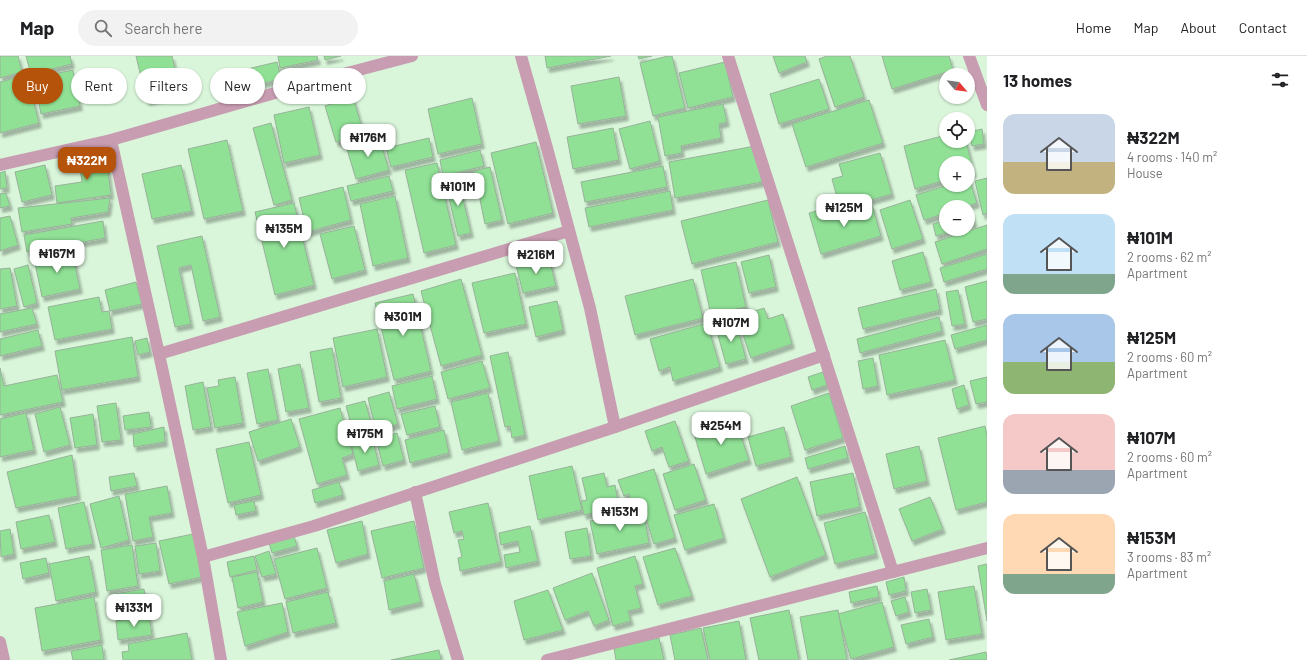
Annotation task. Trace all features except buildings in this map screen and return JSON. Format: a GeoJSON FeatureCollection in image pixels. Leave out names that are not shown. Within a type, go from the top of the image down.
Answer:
{"type":"FeatureCollection","features":[{"type":"Feature","properties":{"kind":"street"},"geometry":{"type":"LineString","coordinates":[[0,165],[111,140],[313,82],[412,56]]}},
{"type":"Feature","properties":{"kind":"street"},"geometry":{"type":"LineString","coordinates":[[521,56],[590,308],[615,427]]}},
{"type":"Feature","properties":{"kind":"street"},"geometry":{"type":"LineString","coordinates":[[728,56],[893,572]]}},
{"type":"Feature","properties":{"kind":"street"},"geometry":{"type":"LineString","coordinates":[[969,56],[987,105]]}},
{"type":"Feature","properties":{"kind":"street"},"geometry":{"type":"LineString","coordinates":[[111,140],[203,557],[221,660]]}},
{"type":"Feature","properties":{"kind":"street"},"geometry":{"type":"LineString","coordinates":[[159,354],[569,231]]}},
{"type":"Feature","properties":{"kind":"street"},"geometry":{"type":"LineString","coordinates":[[203,557],[314,526],[615,427],[824,355]]}},
{"type":"Feature","properties":{"kind":"street"},"geometry":{"type":"LineString","coordinates":[[415,492],[436,584],[458,660]]}},
{"type":"Feature","properties":{"kind":"street"},"geometry":{"type":"LineString","coordinates":[[547,660],[987,548]]}},
{"type":"Feature","properties":{"kind":"street"},"geometry":{"type":"LineString","coordinates":[[0,642],[4,660]]}}]}
